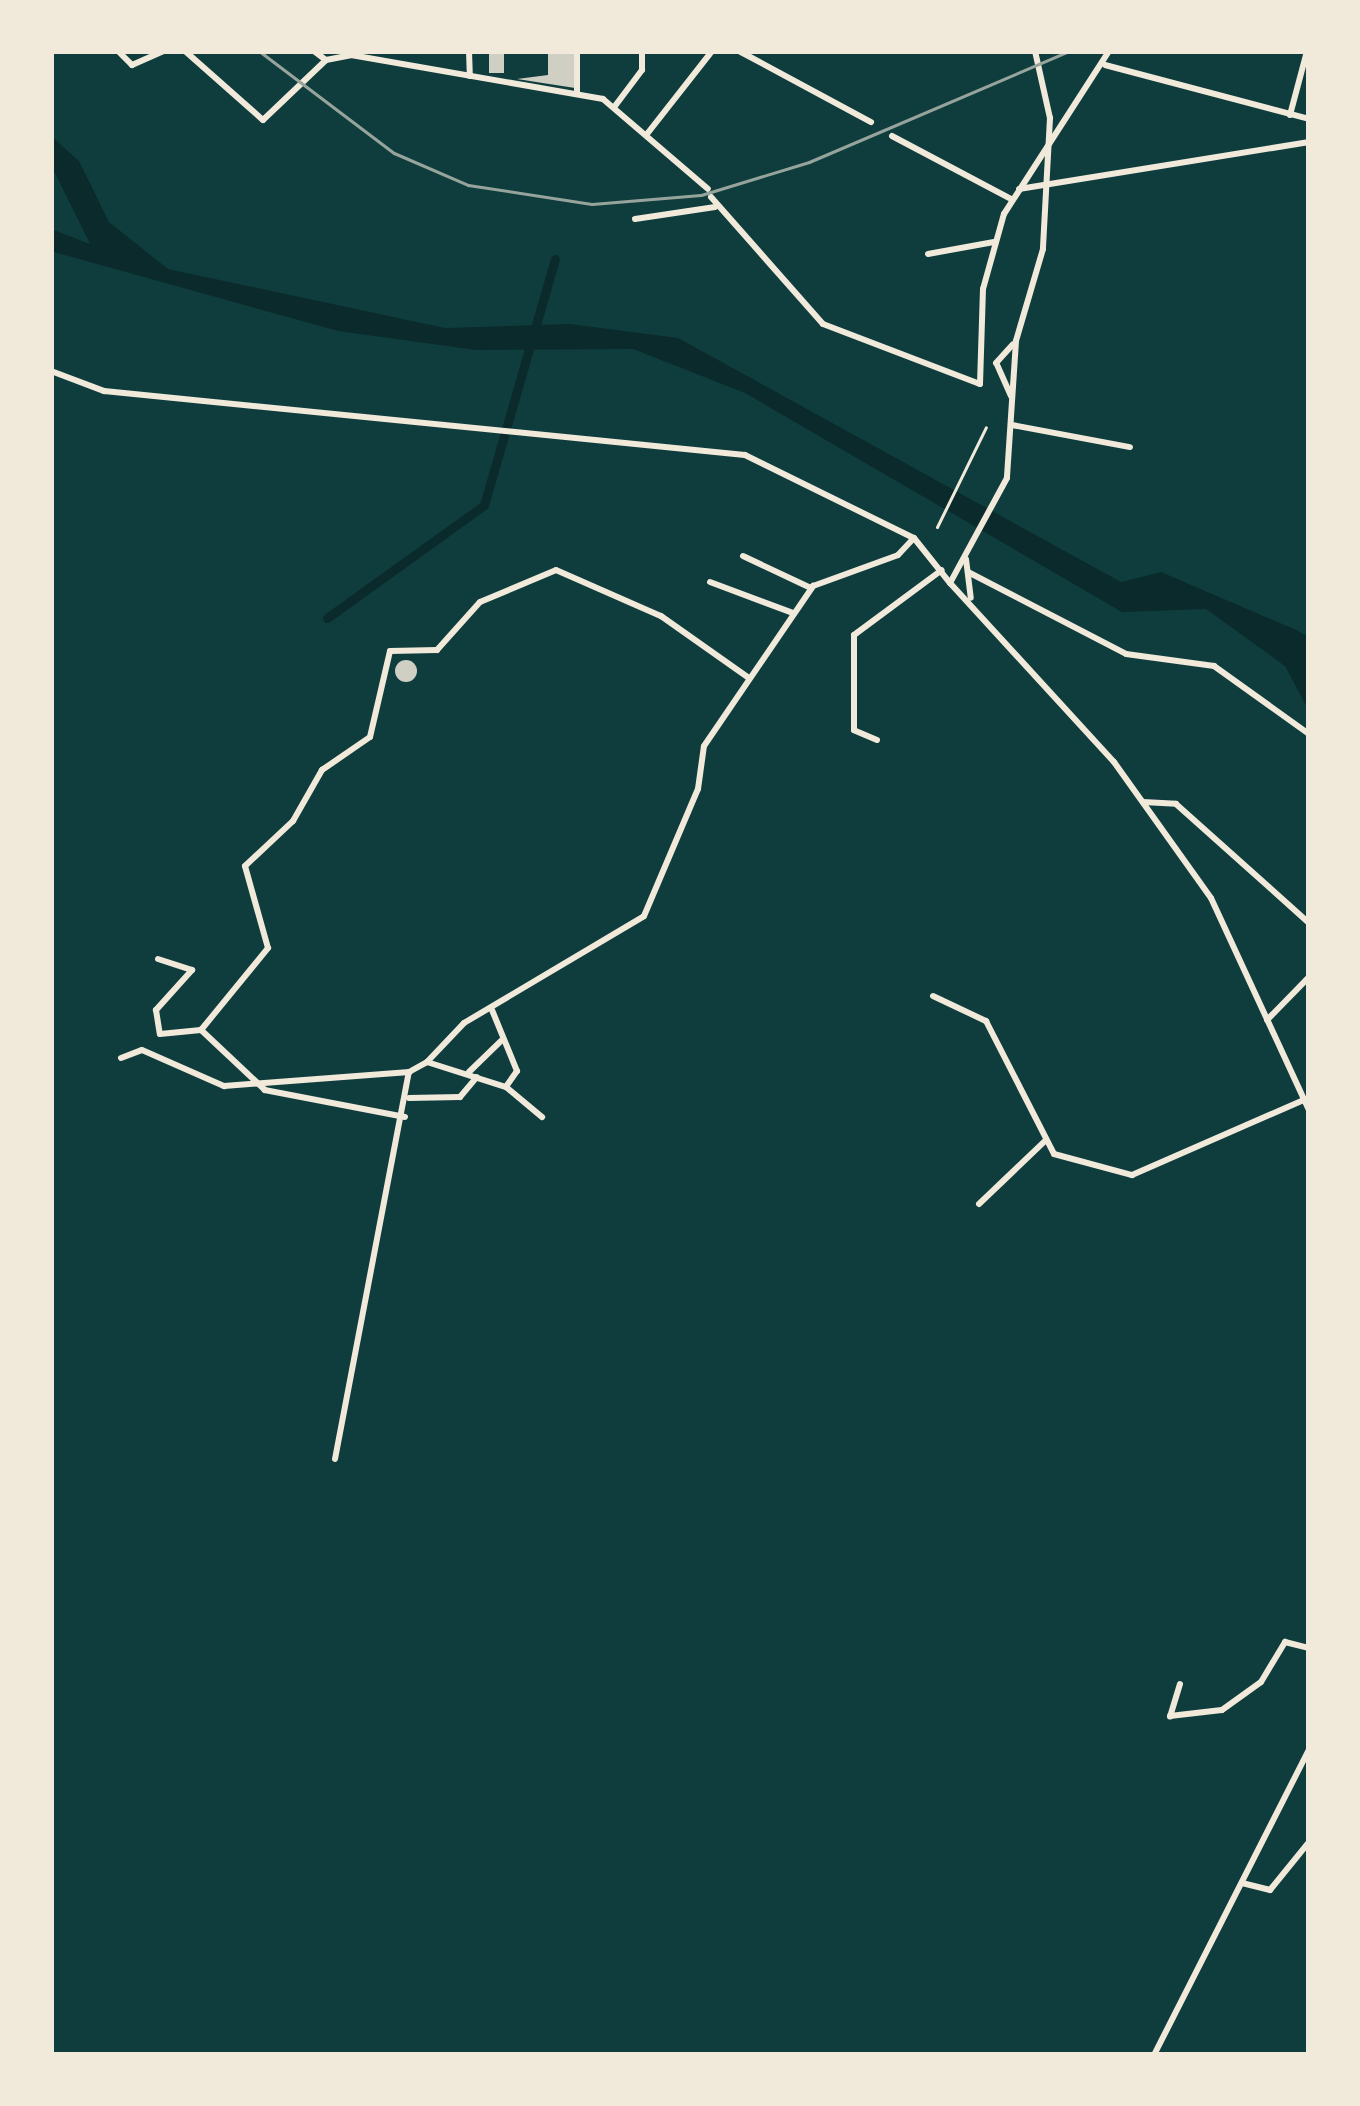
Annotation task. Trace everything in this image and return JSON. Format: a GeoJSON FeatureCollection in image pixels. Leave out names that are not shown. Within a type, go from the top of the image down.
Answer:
{"type":"FeatureCollection","features":[{"type":"Feature","properties":{"kind":"street"},"geometry":{"type":"LineString","coordinates":[[118,51],[132,65],[163,51]]}},
{"type":"Feature","properties":{"kind":"street"},"geometry":{"type":"LineString","coordinates":[[184,51],[263,120],[277,114],[326,59]]}},
{"type":"Feature","properties":{"kind":"street"},"geometry":{"type":"LineString","coordinates":[[314,51],[326,59],[399,55],[470,76],[577,94],[615,106],[710,193],[716,207],[823,324],[968,383],[987,371],[1014,370]]}},
{"type":"Feature","properties":{"kind":"street"},"geometry":{"type":"LineString","coordinates":[[470,51],[470,76]]}},
{"type":"Feature","properties":{"kind":"street"},"geometry":{"type":"LineString","coordinates":[[577,51],[577,94]]}},
{"type":"Feature","properties":{"kind":"street"},"geometry":{"type":"LineString","coordinates":[[615,106],[642,70],[642,51]]}},
{"type":"Feature","properties":{"kind":"street"},"geometry":{"type":"LineString","coordinates":[[647,134],[712,51]]}},
{"type":"Feature","properties":{"kind":"street"},"geometry":{"type":"LineString","coordinates":[[739,51],[871,122]]}},
{"type":"Feature","properties":{"kind":"street"},"geometry":{"type":"LineString","coordinates":[[958,590],[967,556],[1009,461],[1016,341],[1026,311],[1052,162],[1035,51]]}},
{"type":"Feature","properties":{"kind":"street"},"geometry":{"type":"LineString","coordinates":[[987,371],[994,242],[1011,200],[1105,65],[1109,51]]}},
{"type":"Feature","properties":{"kind":"street"},"geometry":{"type":"LineString","coordinates":[[1290,115],[1305,75],[1306,51]]}},
{"type":"Feature","properties":{"kind":"street"},"geometry":{"type":"LineString","coordinates":[[1105,65],[1309,119]]}},
{"type":"Feature","properties":{"kind":"street"},"geometry":{"type":"LineString","coordinates":[[892,136],[1011,200]]}},
{"type":"Feature","properties":{"kind":"street"},"geometry":{"type":"LineString","coordinates":[[1018,189],[1309,142]]}},
{"type":"Feature","properties":{"kind":"street"},"geometry":{"type":"LineString","coordinates":[[635,219],[716,207]]}},
{"type":"Feature","properties":{"kind":"street"},"geometry":{"type":"LineString","coordinates":[[928,254],[994,242]]}},
{"type":"Feature","properties":{"kind":"street"},"geometry":{"type":"LineString","coordinates":[[1012,401],[1002,371],[1003,352],[1016,341]]}},
{"type":"Feature","properties":{"kind":"street"},"geometry":{"type":"LineString","coordinates":[[986,353],[1015,355]]}},
{"type":"Feature","properties":{"kind":"street"},"geometry":{"type":"LineString","coordinates":[[51,371],[104,391],[696,449],[768,463],[914,538],[1143,802],[1220,910],[1309,1110]]}},
{"type":"Feature","properties":{"kind":"street"},"geometry":{"type":"LineString","coordinates":[[1012,425],[1130,447]]}},
{"type":"Feature","properties":{"kind":"street"},"geometry":{"type":"LineString","coordinates":[[121,1058],[142,1050],[211,1085],[409,1072],[427,1062],[448,1034],[652,907],[704,746],[811,589],[837,569],[898,555],[914,538]]}},
{"type":"Feature","properties":{"kind":"street"},"geometry":{"type":"LineString","coordinates":[[743,556],[811,589]]}},
{"type":"Feature","properties":{"kind":"street"},"geometry":{"type":"LineString","coordinates":[[878,740],[854,730],[854,635],[943,570],[983,575],[1126,654],[1214,665],[1309,734]]}},
{"type":"Feature","properties":{"kind":"street"},"geometry":{"type":"LineString","coordinates":[[158,959],[192,970],[156,1010],[160,1034],[201,1030],[259,968],[268,927],[245,866],[293,821],[322,770],[370,737],[390,651],[437,650],[480,602],[527,577],[556,571],[661,616],[749,678]]}},
{"type":"Feature","properties":{"kind":"street"},"geometry":{"type":"LineString","coordinates":[[950,583],[964,575]]}},
{"type":"Feature","properties":{"kind":"street"},"geometry":{"type":"LineString","coordinates":[[964,575],[971,602]]}},
{"type":"Feature","properties":{"kind":"street"},"geometry":{"type":"LineString","coordinates":[[710,582],[794,613]]}},
{"type":"Feature","properties":{"kind":"street"},"geometry":{"type":"LineString","coordinates":[[1143,802],[1168,802],[1309,923]]}},
{"type":"Feature","properties":{"kind":"street"},"geometry":{"type":"LineString","coordinates":[[1267,1020],[1309,977]]}},
{"type":"Feature","properties":{"kind":"street"},"geometry":{"type":"LineString","coordinates":[[933,996],[986,1021],[1054,1154],[1132,1175],[1304,1100]]}},
{"type":"Feature","properties":{"kind":"street"},"geometry":{"type":"LineString","coordinates":[[492,1010],[517,1071],[506,1087]]}},
{"type":"Feature","properties":{"kind":"street"},"geometry":{"type":"LineString","coordinates":[[201,1030],[252,1084],[405,1117]]}},
{"type":"Feature","properties":{"kind":"street"},"geometry":{"type":"LineString","coordinates":[[409,1098],[460,1097],[502,1039]]}},
{"type":"Feature","properties":{"kind":"street"},"geometry":{"type":"LineString","coordinates":[[427,1062],[506,1087],[542,1117]]}},
{"type":"Feature","properties":{"kind":"street"},"geometry":{"type":"LineString","coordinates":[[335,1459],[409,1098],[409,1072]]}},
{"type":"Feature","properties":{"kind":"street"},"geometry":{"type":"LineString","coordinates":[[979,1204],[1045,1141]]}},
{"type":"Feature","properties":{"kind":"street"},"geometry":{"type":"LineString","coordinates":[[1180,1684],[1170,1716],[1222,1710],[1261,1682],[1285,1642],[1309,1648]]}},
{"type":"Feature","properties":{"kind":"street"},"geometry":{"type":"LineString","coordinates":[[1154,2055],[1309,1750]]}},
{"type":"Feature","properties":{"kind":"street"},"geometry":{"type":"LineString","coordinates":[[1242,1883],[1270,1890],[1309,1842]]}},
{"type":"Feature","properties":{"kind":"path"},"geometry":{"type":"LineString","coordinates":[[937,527],[986,428]]}},
{"type":"Feature","properties":{"kind":"water"},"geometry":{"type":"Polygon","coordinates":[[[51,136],[79,161],[109,222],[168,269],[445,328],[570,324],[678,338],[1121,582],[1161,572],[1309,637],[1309,711],[1285,666],[1206,609],[1122,612],[745,393],[633,349],[476,350],[338,331],[54,252],[51,229],[90,244],[51,165],[51,136]]]}},
{"type":"Feature","properties":{"kind":"building"},"geometry":{"type":"Polygon","coordinates":[[[489,51],[504,51],[504,73],[489,73],[489,51]]]}},
{"type":"Feature","properties":{"kind":"building"},"geometry":{"type":"Polygon","coordinates":[[[548,51],[574,51],[575,88],[517,79],[548,75],[548,51]]]}},
{"type":"Feature","properties":{"kind":"building"},"geometry":{"type":"Polygon","coordinates":[[[406,660],[417,671],[406,682],[395,671],[406,660]]]}},
{"type":"Feature","properties":{"kind":"waterway"},"geometry":{"type":"LineString","coordinates":[[327,618],[484,505],[555,259]]}},
{"type":"Feature","properties":{"kind":"railway"},"geometry":{"type":"LineString","coordinates":[[259,51],[394,153],[468,185],[592,204],[701,195],[809,162],[1069,51]]}}]}
